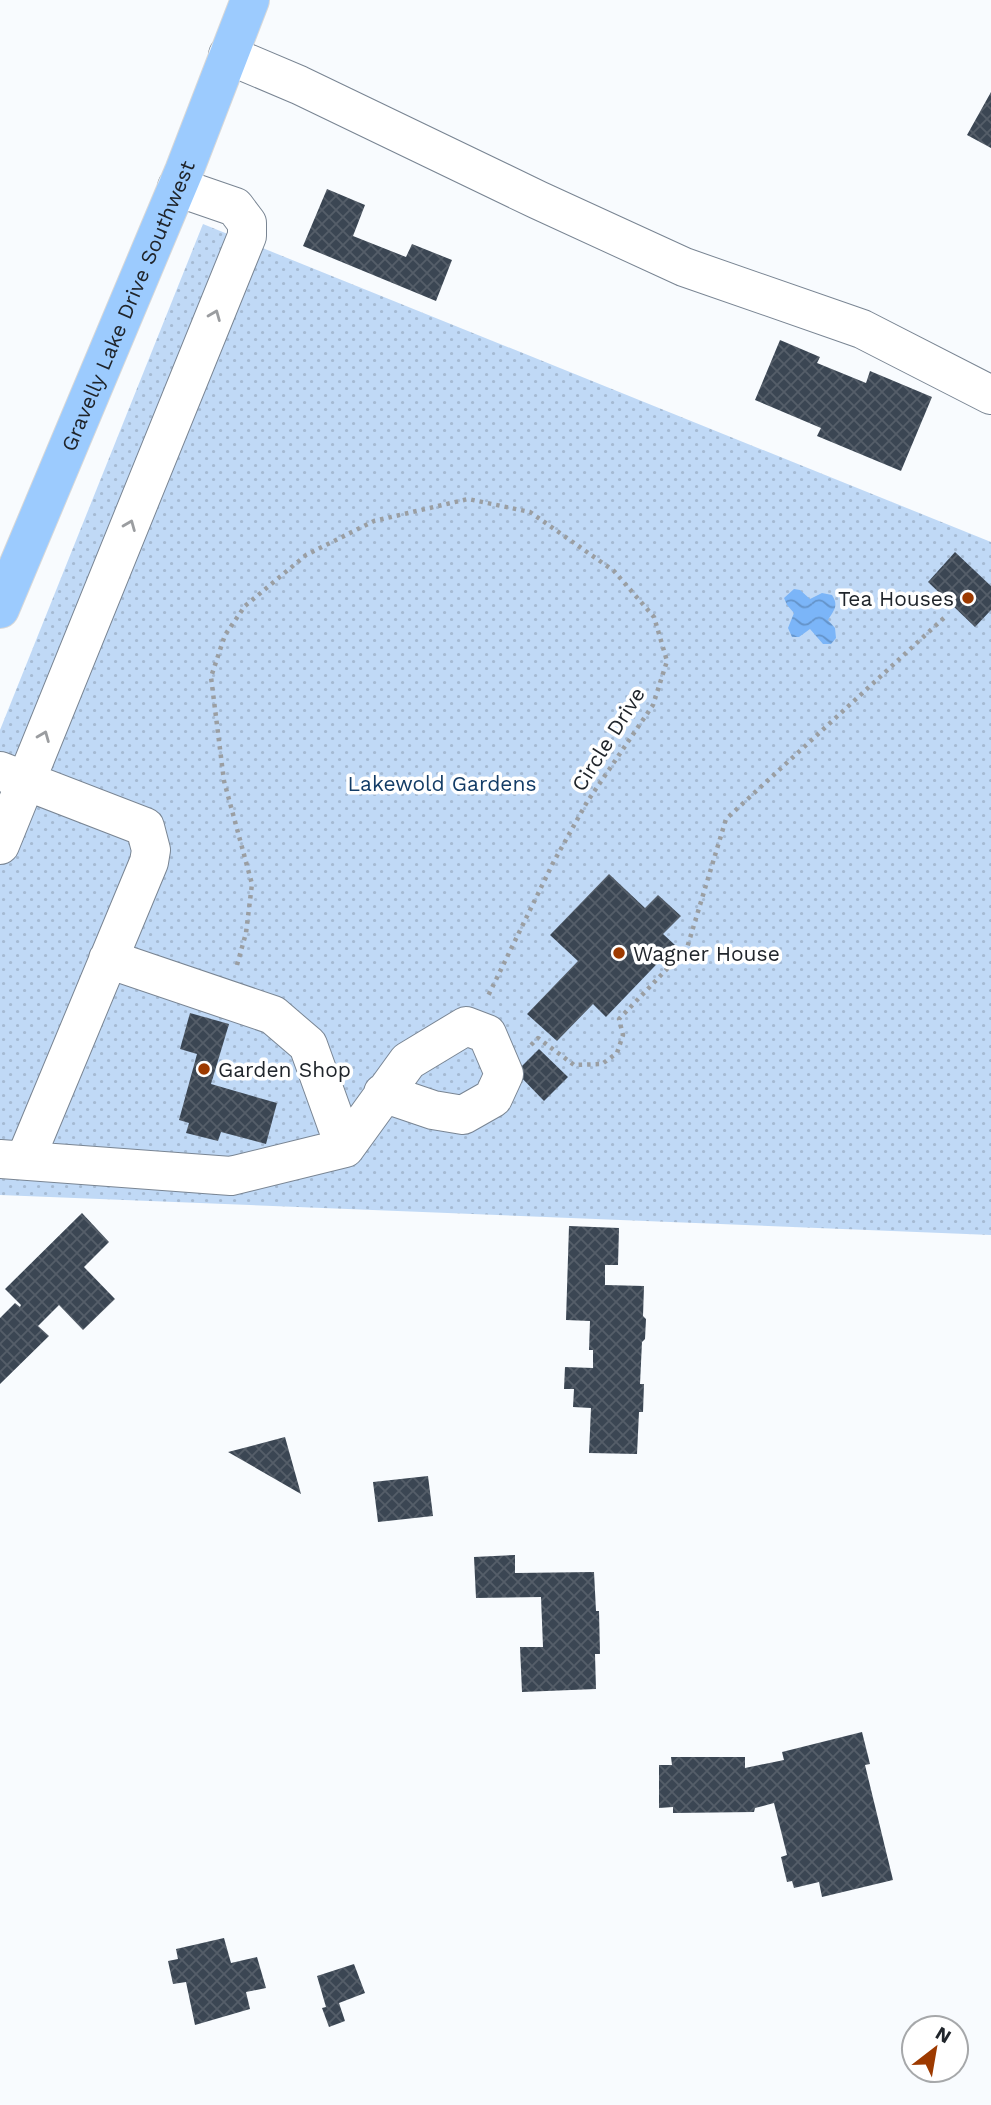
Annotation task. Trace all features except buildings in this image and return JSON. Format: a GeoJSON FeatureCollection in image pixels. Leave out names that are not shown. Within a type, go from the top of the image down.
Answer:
{"type":"FeatureCollection","features":[{"type":"Feature","properties":{"kind":"main road","name":"Gravelly Lake Drive Southwest"},"geometry":{"type":"LineString","coordinates":[[0,609],[177,187],[250,0]]}},
{"type":"Feature","properties":{"kind":"lane"},"geometry":{"type":"LineString","coordinates":[[228,55],[299,85],[684,267],[862,329],[991,395]]}},
{"type":"Feature","properties":{"kind":"lane"},"geometry":{"type":"LineString","coordinates":[[0,845],[13,776],[247,236],[247,223],[234,207],[177,187]]}},
{"type":"Feature","properties":{"kind":"lane"},"geometry":{"type":"LineString","coordinates":[[13,776],[145,827],[151,850],[149,862],[108,959],[13,1160],[231,1176],[345,1148],[383,1093],[408,1061],[466,1026],[488,1034],[504,1074],[493,1098],[463,1115],[433,1110],[383,1093]]}},
{"type":"Feature","properties":{"kind":"lane"},"geometry":{"type":"LineString","coordinates":[[108,959],[273,1015],[308,1045],[345,1148]]}},
{"type":"Feature","properties":{"kind":"path","name":"Circle Drive"},"geometry":{"type":"LineString","coordinates":[[227,999],[246,933],[252,884],[225,781],[211,677],[225,635],[245,606],[306,555],[374,521],[468,499],[530,512],[614,572],[654,617],[667,661],[653,705],[587,802],[553,863],[472,1028]]}},
{"type":"Feature","properties":{"kind":"path"},"geometry":{"type":"LineString","coordinates":[[504,1074],[538,1038],[574,1065],[602,1064],[617,1053],[622,1035],[619,1019],[687,948],[726,819],[946,616]]}},
{"type":"Feature","properties":{"kind":"green space","name":"Lakewold Gardens"},"geometry":{"type":"Polygon","coordinates":[[[203,224],[991,542],[991,1235],[0,1195],[0,730],[203,224]]]}},
{"type":"Feature","properties":{"kind":"water"},"geometry":{"type":"Polygon","coordinates":[[[794,589],[800,590],[810,599],[822,593],[832,595],[835,605],[828,620],[835,628],[836,638],[831,644],[823,644],[810,629],[799,637],[792,637],[788,628],[794,613],[784,598],[794,589]]]}},
{"type":"Feature","properties":{"kind":"place","name":"Tea Houses"},"geometry":{"type":"Point","coordinates":[968,598]}},
{"type":"Feature","properties":{"kind":"place","name":"Wagner House"},"geometry":{"type":"Point","coordinates":[619,953]}},
{"type":"Feature","properties":{"kind":"place","name":"Garden Shop"},"geometry":{"type":"Point","coordinates":[204,1069]}}]}
